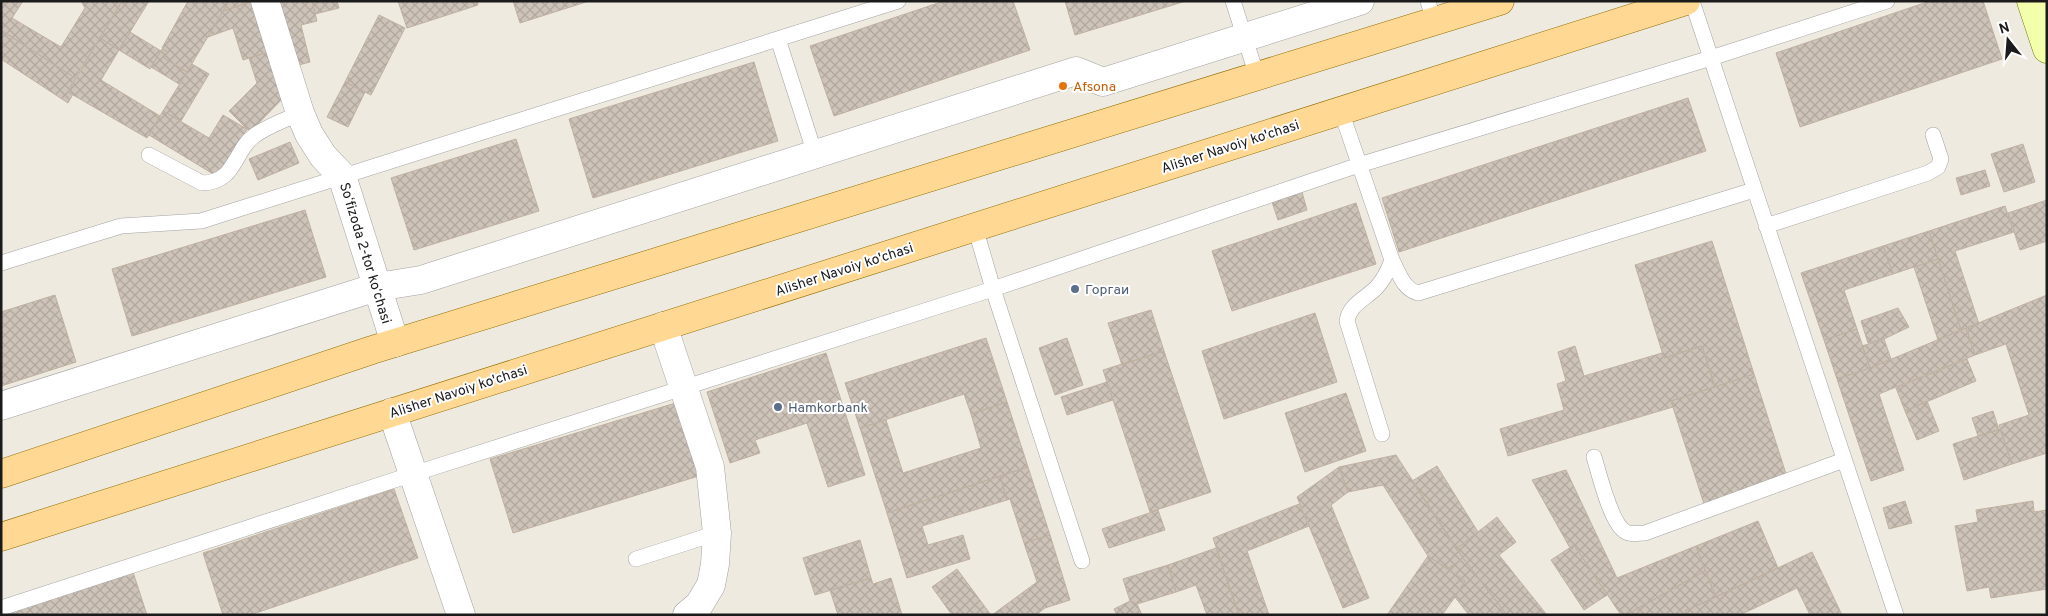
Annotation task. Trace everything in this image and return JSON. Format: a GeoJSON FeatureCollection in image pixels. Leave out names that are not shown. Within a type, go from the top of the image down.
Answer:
{"type":"FeatureCollection","features":[{"type":"Feature","properties":{"kind":"main road"},"geometry":{"type":"LineString","coordinates":[[1,474],[395,343],[1257,76],[1431,11],[1500,1]]}},
{"type":"Feature","properties":{"kind":"main road","name":"Alisher Navoiy ko'chasi"},"geometry":{"type":"LineString","coordinates":[[1,536],[1686,1]]}},
{"type":"Feature","properties":{"kind":"street","name":"Soʻfizoda 2-tor koʻchasi"},"geometry":{"type":"LineString","coordinates":[[265,1],[300,113],[309,134],[323,156],[342,176],[395,343]]}},
{"type":"Feature","properties":{"kind":"street"},"geometry":{"type":"LineString","coordinates":[[1,406],[377,287],[421,280],[1076,71],[1103,82],[1360,1]]}},
{"type":"Feature","properties":{"kind":"street"},"geometry":{"type":"LineString","coordinates":[[2031,1],[2047,48]]}},
{"type":"Feature","properties":{"kind":"street"},"geometry":{"type":"LineString","coordinates":[[662,326],[710,467],[717,533],[715,564],[711,585],[699,605],[687,615]]}},
{"type":"Feature","properties":{"kind":"street"},"geometry":{"type":"LineString","coordinates":[[392,412],[461,615]]}},
{"type":"Feature","properties":{"kind":"lane"},"geometry":{"type":"LineString","coordinates":[[1,263],[121,226],[201,221],[898,1]]}},
{"type":"Feature","properties":{"kind":"lane"},"geometry":{"type":"LineString","coordinates":[[1233,1],[1257,76]]}},
{"type":"Feature","properties":{"kind":"lane"},"geometry":{"type":"LineString","coordinates":[[1692,1],[1896,615]]}},
{"type":"Feature","properties":{"kind":"lane"},"geometry":{"type":"LineString","coordinates":[[1,608],[993,289],[1359,165],[1711,58],[1886,1]]}},
{"type":"Feature","properties":{"kind":"lane"},"geometry":{"type":"LineString","coordinates":[[778,39],[814,154]]}},
{"type":"Feature","properties":{"kind":"lane"},"geometry":{"type":"LineString","coordinates":[[1341,110],[1392,260],[1403,282],[1410,291],[1418,293],[1754,190]]}},
{"type":"Feature","properties":{"kind":"lane"},"geometry":{"type":"LineString","coordinates":[[149,155],[202,183],[210,183],[225,176],[253,136],[300,113]]}},
{"type":"Feature","properties":{"kind":"lane"},"geometry":{"type":"LineString","coordinates":[[1766,226],[1928,173],[1938,167],[1940,159],[1933,135]]}},
{"type":"Feature","properties":{"kind":"lane"},"geometry":{"type":"LineString","coordinates":[[975,227],[993,289],[1082,561]]}},
{"type":"Feature","properties":{"kind":"lane"},"geometry":{"type":"LineString","coordinates":[[1382,434],[1347,320],[1348,312],[1375,289],[1385,277],[1392,260]]}},
{"type":"Feature","properties":{"kind":"lane"},"geometry":{"type":"LineString","coordinates":[[1594,457],[1616,522],[1623,531],[1632,534],[1645,532],[1844,460]]}},
{"type":"Feature","properties":{"kind":"lane"},"geometry":{"type":"LineString","coordinates":[[636,559],[717,533]]}},
{"type":"Feature","properties":{"kind":"building"},"geometry":{"type":"Polygon","coordinates":[[[1,1],[23,1],[12,18],[61,47],[85,8],[81,1],[118,1],[120,5],[75,78],[1,30],[1,1]]]}},
{"type":"Feature","properties":{"kind":"building"},"geometry":{"type":"Polygon","coordinates":[[[122,1],[149,1],[119,50],[100,38],[122,1]]]}},
{"type":"Feature","properties":{"kind":"building"},"geometry":{"type":"Polygon","coordinates":[[[188,1],[229,1],[187,72],[164,58],[168,52],[162,48],[188,1]]]}},
{"type":"Feature","properties":{"kind":"building"},"geometry":{"type":"Polygon","coordinates":[[[229,1],[253,1],[223,11],[229,1]]]}},
{"type":"Feature","properties":{"kind":"building"},"geometry":{"type":"Polygon","coordinates":[[[253,1],[271,51],[243,60],[233,28],[208,37],[223,11],[253,1]]]}},
{"type":"Feature","properties":{"kind":"building"},"geometry":{"type":"Polygon","coordinates":[[[274,1],[312,1],[317,21],[301,25],[310,62],[291,67],[274,1]]]}},
{"type":"Feature","properties":{"kind":"building"},"geometry":{"type":"Polygon","coordinates":[[[312,1],[337,1],[339,8],[315,14],[312,1]]]}},
{"type":"Feature","properties":{"kind":"building"},"geometry":{"type":"Polygon","coordinates":[[[398,1],[477,1],[478,5],[407,28],[398,1]]]}},
{"type":"Feature","properties":{"kind":"building"},"geometry":{"type":"Polygon","coordinates":[[[513,1],[589,1],[520,23],[513,1]]]}},
{"type":"Feature","properties":{"kind":"building"},"geometry":{"type":"Polygon","coordinates":[[[944,1],[1013,1],[1030,50],[834,116],[810,46],[944,1]]]}},
{"type":"Feature","properties":{"kind":"building"},"geometry":{"type":"Polygon","coordinates":[[[1065,1],[1186,1],[1075,35],[1065,1]]]}},
{"type":"Feature","properties":{"kind":"building"},"geometry":{"type":"Polygon","coordinates":[[[1930,1],[1983,1],[2002,59],[1800,127],[1776,53],[1930,1]]]}},
{"type":"Feature","properties":{"kind":"building"},"geometry":{"type":"Polygon","coordinates":[[[379,15],[405,28],[371,95],[345,82],[379,15]]]}},
{"type":"Feature","properties":{"kind":"building"},"geometry":{"type":"Polygon","coordinates":[[[1,30],[75,78],[68,92],[73,94],[68,103],[1,59],[1,30]]]}},
{"type":"Feature","properties":{"kind":"building"},"geometry":{"type":"Polygon","coordinates":[[[130,32],[161,51],[150,69],[119,50],[130,32]]]}},
{"type":"Feature","properties":{"kind":"building"},"geometry":{"type":"Polygon","coordinates":[[[100,38],[119,50],[101,80],[160,116],[147,138],[68,92],[100,38]]]}},
{"type":"Feature","properties":{"kind":"building"},"geometry":{"type":"Polygon","coordinates":[[[162,49],[168,52],[164,58],[187,72],[179,84],[151,67],[162,49]]]}},
{"type":"Feature","properties":{"kind":"building"},"geometry":{"type":"Polygon","coordinates":[[[277,50],[290,91],[250,132],[229,111],[257,83],[249,58],[277,50]]]}},
{"type":"Feature","properties":{"kind":"building"},"geometry":{"type":"Polygon","coordinates":[[[754,62],[778,141],[593,198],[569,119],[754,62]]]}},
{"type":"Feature","properties":{"kind":"building"},"geometry":{"type":"Polygon","coordinates":[[[192,64],[209,74],[181,121],[163,111],[192,64]]]}},
{"type":"Feature","properties":{"kind":"building"},"geometry":{"type":"Polygon","coordinates":[[[345,82],[365,92],[348,127],[327,117],[345,82]]]}},
{"type":"Feature","properties":{"kind":"building"},"geometry":{"type":"Polygon","coordinates":[[[1688,98],[1706,151],[1399,252],[1382,198],[1688,98]]]}},
{"type":"Feature","properties":{"kind":"building"},"geometry":{"type":"Polygon","coordinates":[[[163,111],[209,138],[223,115],[247,129],[218,177],[149,135],[163,111]]]}},
{"type":"Feature","properties":{"kind":"building"},"geometry":{"type":"Polygon","coordinates":[[[516,139],[539,211],[414,250],[391,178],[516,139]]]}},
{"type":"Feature","properties":{"kind":"building"},"geometry":{"type":"Polygon","coordinates":[[[290,142],[299,163],[258,180],[249,159],[290,142]]]}},
{"type":"Feature","properties":{"kind":"building"},"geometry":{"type":"Polygon","coordinates":[[[2023,144],[2035,182],[2004,192],[1991,154],[2023,144]]]}},
{"type":"Feature","properties":{"kind":"building"},"geometry":{"type":"Polygon","coordinates":[[[1985,170],[1990,186],[1961,195],[1956,178],[1985,170]]]}},
{"type":"Feature","properties":{"kind":"building"},"geometry":{"type":"Polygon","coordinates":[[[1302,192],[1307,210],[1278,220],[1272,202],[1302,192]]]}},
{"type":"Feature","properties":{"kind":"building"},"geometry":{"type":"Polygon","coordinates":[[[2047,200],[2047,241],[2020,250],[2008,213],[2047,200]]]}},
{"type":"Feature","properties":{"kind":"building"},"geometry":{"type":"Polygon","coordinates":[[[1356,203],[1376,264],[1232,311],[1212,251],[1356,203]]]}},
{"type":"Feature","properties":{"kind":"building"},"geometry":{"type":"Polygon","coordinates":[[[2005,206],[2014,232],[1955,251],[1979,324],[1961,330],[1929,231],[2005,206]]]}},
{"type":"Feature","properties":{"kind":"building"},"geometry":{"type":"Polygon","coordinates":[[[305,210],[326,277],[132,336],[112,269],[305,210]]]}},
{"type":"Feature","properties":{"kind":"building"},"geometry":{"type":"Polygon","coordinates":[[[1929,231],[1938,259],[1893,274],[1883,246],[1929,231]]]}},
{"type":"Feature","properties":{"kind":"building"},"geometry":{"type":"Polygon","coordinates":[[[1712,241],[1754,374],[1715,387],[1702,346],[1664,358],[1635,265],[1712,241]]]}},
{"type":"Feature","properties":{"kind":"building"},"geometry":{"type":"Polygon","coordinates":[[[1883,246],[1893,274],[1844,290],[1857,329],[1824,340],[1801,273],[1883,246]]]}},
{"type":"Feature","properties":{"kind":"building"},"geometry":{"type":"Polygon","coordinates":[[[1938,259],[1961,330],[1938,340],[1914,267],[1938,259]]]}},
{"type":"Feature","properties":{"kind":"building"},"geometry":{"type":"Polygon","coordinates":[[[55,295],[76,362],[1,386],[1,312],[55,295]]]}},
{"type":"Feature","properties":{"kind":"building"},"geometry":{"type":"Polygon","coordinates":[[[2047,295],[2047,453],[2012,464],[1999,425],[2029,415],[2006,344],[1975,355],[1966,328],[2047,295]]]}},
{"type":"Feature","properties":{"kind":"building"},"geometry":{"type":"Polygon","coordinates":[[[1898,308],[1909,327],[1884,339],[1868,343],[1861,321],[1898,308]]]}},
{"type":"Feature","properties":{"kind":"building"},"geometry":{"type":"Polygon","coordinates":[[[1151,310],[1164,351],[1122,365],[1108,323],[1151,310]]]}},
{"type":"Feature","properties":{"kind":"building"},"geometry":{"type":"Polygon","coordinates":[[[1315,313],[1337,382],[1224,419],[1202,351],[1315,313]]]}},
{"type":"Feature","properties":{"kind":"building"},"geometry":{"type":"Polygon","coordinates":[[[1966,328],[1975,355],[1879,394],[1904,470],[1871,481],[1837,379],[1870,368],[1966,328]]]}},
{"type":"Feature","properties":{"kind":"building"},"geometry":{"type":"Polygon","coordinates":[[[1857,329],[1870,368],[1837,379],[1824,340],[1857,329]]]}},
{"type":"Feature","properties":{"kind":"building"},"geometry":{"type":"Polygon","coordinates":[[[986,338],[1007,402],[971,414],[964,394],[860,428],[845,383],[986,338]]]}},
{"type":"Feature","properties":{"kind":"building"},"geometry":{"type":"Polygon","coordinates":[[[1067,338],[1083,385],[1055,395],[1039,348],[1067,338]]]}},
{"type":"Feature","properties":{"kind":"building"},"geometry":{"type":"Polygon","coordinates":[[[1884,339],[1891,359],[1870,368],[1862,346],[1884,339]]]}},
{"type":"Feature","properties":{"kind":"building"},"geometry":{"type":"Polygon","coordinates":[[[1575,346],[1584,376],[1662,353],[1664,358],[1702,346],[1715,387],[1671,401],[1673,407],[1508,456],[1500,429],[1564,410],[1557,384],[1566,381],[1558,352],[1575,346]]]}},
{"type":"Feature","properties":{"kind":"building"},"geometry":{"type":"Polygon","coordinates":[[[1164,351],[1211,492],[1150,512],[1103,370],[1164,351]]]}},
{"type":"Feature","properties":{"kind":"building","name":"Hamkorbank"},"geometry":{"type":"Polygon","coordinates":[[[826,353],[865,475],[828,487],[807,423],[755,440],[760,453],[730,463],[707,392],[826,353]]]}},
{"type":"Feature","properties":{"kind":"building"},"geometry":{"type":"Polygon","coordinates":[[[1967,359],[1976,381],[1905,411],[1896,388],[1967,359]]]}},
{"type":"Feature","properties":{"kind":"building"},"geometry":{"type":"Polygon","coordinates":[[[1754,374],[1787,477],[1704,504],[1671,401],[1754,374]]]}},
{"type":"Feature","properties":{"kind":"building"},"geometry":{"type":"Polygon","coordinates":[[[1107,382],[1113,400],[1067,415],[1061,397],[1107,382]]]}},
{"type":"Feature","properties":{"kind":"building"},"geometry":{"type":"Polygon","coordinates":[[[1346,393],[1366,451],[1305,472],[1285,413],[1346,393]]]}},
{"type":"Feature","properties":{"kind":"building"},"geometry":{"type":"Polygon","coordinates":[[[1927,401],[1939,431],[1917,440],[1905,411],[1927,401]]]}},
{"type":"Feature","properties":{"kind":"building"},"geometry":{"type":"Polygon","coordinates":[[[679,402],[702,475],[513,533],[490,459],[679,402]]]}},
{"type":"Feature","properties":{"kind":"building"},"geometry":{"type":"Polygon","coordinates":[[[1007,402],[1028,467],[887,513],[860,428],[886,420],[903,473],[981,448],[971,414],[1007,402]]]}},
{"type":"Feature","properties":{"kind":"building"},"geometry":{"type":"Polygon","coordinates":[[[1993,411],[1999,430],[1978,436],[1972,418],[1993,411]]]}},
{"type":"Feature","properties":{"kind":"building"},"geometry":{"type":"Polygon","coordinates":[[[2000,429],[2012,464],[1964,480],[1953,444],[2000,429]]]}},
{"type":"Feature","properties":{"kind":"building"},"geometry":{"type":"Polygon","coordinates":[[[1396,455],[1463,558],[1448,569],[1428,556],[1383,485],[1348,492],[1339,467],[1396,455]]]}},
{"type":"Feature","properties":{"kind":"building"},"geometry":{"type":"Polygon","coordinates":[[[1437,466],[1478,532],[1456,549],[1412,481],[1437,466]]]}},
{"type":"Feature","properties":{"kind":"building"},"geometry":{"type":"Polygon","coordinates":[[[1028,467],[1050,535],[1024,543],[1010,499],[1007,500],[1000,476],[1028,467]]]}},
{"type":"Feature","properties":{"kind":"building"},"geometry":{"type":"Polygon","coordinates":[[[1339,467],[1348,492],[1331,505],[1369,598],[1343,608],[1297,497],[1339,467]]]}},
{"type":"Feature","properties":{"kind":"building"},"geometry":{"type":"Polygon","coordinates":[[[1566,470],[1617,578],[1696,546],[1705,571],[1626,615],[1621,615],[1574,545],[1570,548],[1532,480],[1566,470]]]}},
{"type":"Feature","properties":{"kind":"building"},"geometry":{"type":"Polygon","coordinates":[[[1000,476],[1007,500],[922,526],[928,545],[963,535],[970,559],[907,578],[887,513],[1000,476]]]}},
{"type":"Feature","properties":{"kind":"building"},"geometry":{"type":"Polygon","coordinates":[[[394,489],[418,558],[250,615],[223,615],[203,553],[394,489]]]}},
{"type":"Feature","properties":{"kind":"building"},"geometry":{"type":"Polygon","coordinates":[[[1905,501],[1912,523],[1889,529],[1883,508],[1905,501]]]}},
{"type":"Feature","properties":{"kind":"building"},"geometry":{"type":"Polygon","coordinates":[[[2033,501],[2034,512],[2047,510],[2047,576],[2045,577],[2047,589],[1991,598],[1989,587],[1967,591],[1955,526],[1978,522],[1976,510],[2033,501]]]}},
{"type":"Feature","properties":{"kind":"building"},"geometry":{"type":"Polygon","coordinates":[[[1299,504],[1309,526],[1247,551],[1269,615],[1239,615],[1213,538],[1299,504]]]}},
{"type":"Feature","properties":{"kind":"building"},"geometry":{"type":"Polygon","coordinates":[[[1158,510],[1165,530],[1109,548],[1102,529],[1158,510]]]}},
{"type":"Feature","properties":{"kind":"building"},"geometry":{"type":"Polygon","coordinates":[[[1497,517],[1516,542],[1499,555],[1547,615],[1507,615],[1456,549],[1497,517]]]}},
{"type":"Feature","properties":{"kind":"building"},"geometry":{"type":"Polygon","coordinates":[[[1758,521],[1778,568],[1716,597],[1696,546],[1758,521]]]}},
{"type":"Feature","properties":{"kind":"building"},"geometry":{"type":"Polygon","coordinates":[[[1050,535],[1070,600],[1045,608],[1036,615],[992,615],[1037,582],[1024,543],[1050,535]]]}},
{"type":"Feature","properties":{"kind":"building"},"geometry":{"type":"Polygon","coordinates":[[[860,540],[871,578],[815,595],[803,558],[860,540]]]}},
{"type":"Feature","properties":{"kind":"building"},"geometry":{"type":"Polygon","coordinates":[[[1574,545],[1607,595],[1584,610],[1551,560],[1574,545]]]}},
{"type":"Feature","properties":{"kind":"building"},"geometry":{"type":"Polygon","coordinates":[[[1216,548],[1239,615],[1207,615],[1196,585],[1176,592],[1168,565],[1216,548]]]}},
{"type":"Feature","properties":{"kind":"building"},"geometry":{"type":"Polygon","coordinates":[[[1812,552],[1842,615],[1810,615],[1797,588],[1740,615],[1687,615],[1685,611],[1812,552]]]}},
{"type":"Feature","properties":{"kind":"building"},"geometry":{"type":"Polygon","coordinates":[[[1428,556],[1465,581],[1455,597],[1442,615],[1387,615],[1428,556]]]}},
{"type":"Feature","properties":{"kind":"building"},"geometry":{"type":"Polygon","coordinates":[[[1463,558],[1507,615],[1469,615],[1455,597],[1465,581],[1448,569],[1463,558]]]}},
{"type":"Feature","properties":{"kind":"building"},"geometry":{"type":"Polygon","coordinates":[[[1168,565],[1176,592],[1137,604],[1130,601],[1123,579],[1168,565]]]}},
{"type":"Feature","properties":{"kind":"building"},"geometry":{"type":"Polygon","coordinates":[[[131,566],[147,615],[2,615],[131,566]]]}},
{"type":"Feature","properties":{"kind":"building"},"geometry":{"type":"Polygon","coordinates":[[[957,569],[991,615],[952,615],[932,587],[957,569]]]}},
{"type":"Feature","properties":{"kind":"building"},"geometry":{"type":"Polygon","coordinates":[[[1705,571],[1716,597],[1685,611],[1687,615],[1626,615],[1705,571]]]}},
{"type":"Feature","properties":{"kind":"building"},"geometry":{"type":"Polygon","coordinates":[[[871,578],[873,584],[891,578],[902,615],[838,615],[830,590],[871,578]]]}},
{"type":"Feature","properties":{"kind":"building"},"geometry":{"type":"Polygon","coordinates":[[[1130,601],[1137,604],[1142,615],[1117,615],[1114,609],[1130,601]]]}},
{"type":"Feature","properties":{"kind":"place","name":"Afsona"},"geometry":{"type":"Point","coordinates":[1063,86]}},
{"type":"Feature","properties":{"kind":"place","name":"Горгаи"},"geometry":{"type":"Point","coordinates":[1075,289]}},
{"type":"Feature","properties":{"kind":"place","name":"Hamkorbank"},"geometry":{"type":"Point","coordinates":[778,407]}}]}
